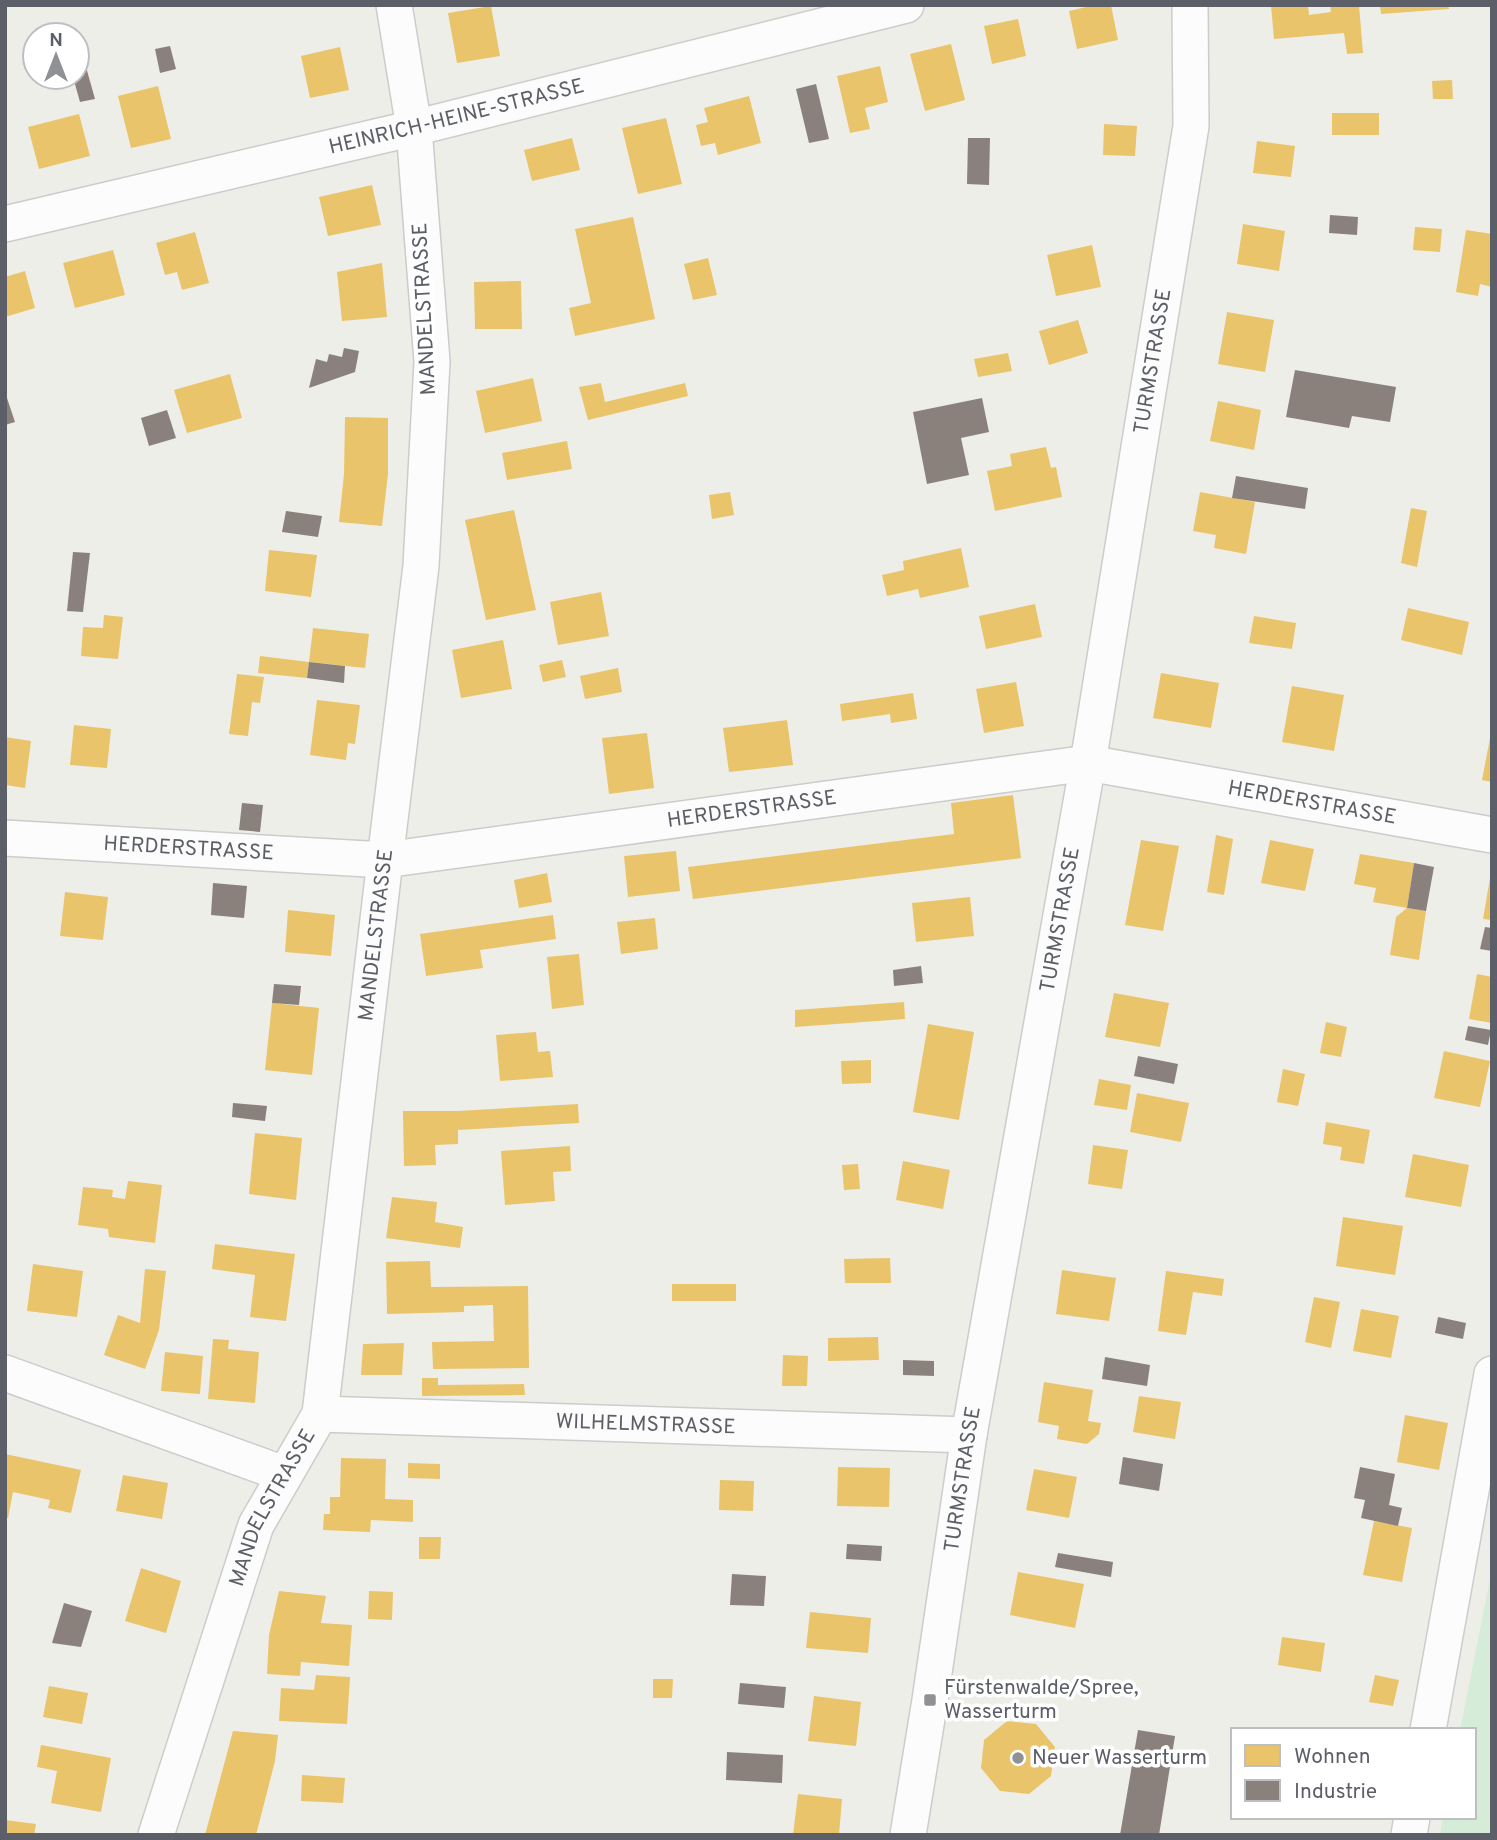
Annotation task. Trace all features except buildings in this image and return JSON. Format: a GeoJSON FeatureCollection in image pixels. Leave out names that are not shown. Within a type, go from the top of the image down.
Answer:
{"type":"FeatureCollection","features":[{"type":"Feature","properties":{"kind":"street","name":"MANDELSTRASSE"},"geometry":{"type":"LineString","coordinates":[[156,1835],[256,1525],[320,1414],[421,566],[432,362],[414,128],[394,5]]}},
{"type":"Feature","properties":{"kind":"street","name":"HEINRICH-HEINE-STRASSE"},"geometry":{"type":"LineString","coordinates":[[5,224],[414,128],[905,5]]}},
{"type":"Feature","properties":{"kind":"street","name":"TURMSTRASSE"},"geometry":{"type":"LineString","coordinates":[[908,1835],[970,1435],[1088,763],[1191,126],[1191,5]]}},
{"type":"Feature","properties":{"kind":"street","name":"HERDERSTRASSE"},"geometry":{"type":"LineString","coordinates":[[5,838],[385,860],[1088,763],[1492,835]]}},
{"type":"Feature","properties":{"kind":"street"},"geometry":{"type":"LineString","coordinates":[[5,1373],[284,1474]]}},
{"type":"Feature","properties":{"kind":"street"},"geometry":{"type":"LineString","coordinates":[[1428,1728],[1492,1374]]}},
{"type":"Feature","properties":{"kind":"street","name":"WILHELMSTRASSE"},"geometry":{"type":"LineString","coordinates":[[320,1414],[970,1435]]}},
{"type":"Feature","properties":{"kind":"green space"},"geometry":{"type":"Polygon","coordinates":[[[1492,1569],[1492,1835],[1440,1835],[1443,1819],[1476,1819],[1476,1728],[1460,1728],[1492,1569]]]}},
{"type":"Feature","properties":{"kind":"place","name":"Fürstenwalde/Spree, Wasserturm"},"geometry":{"type":"Point","coordinates":[930,1700]}},
{"type":"Feature","properties":{"kind":"place","name":"Neuer Wasserturm"},"geometry":{"type":"Point","coordinates":[1018,1758]}}]}
